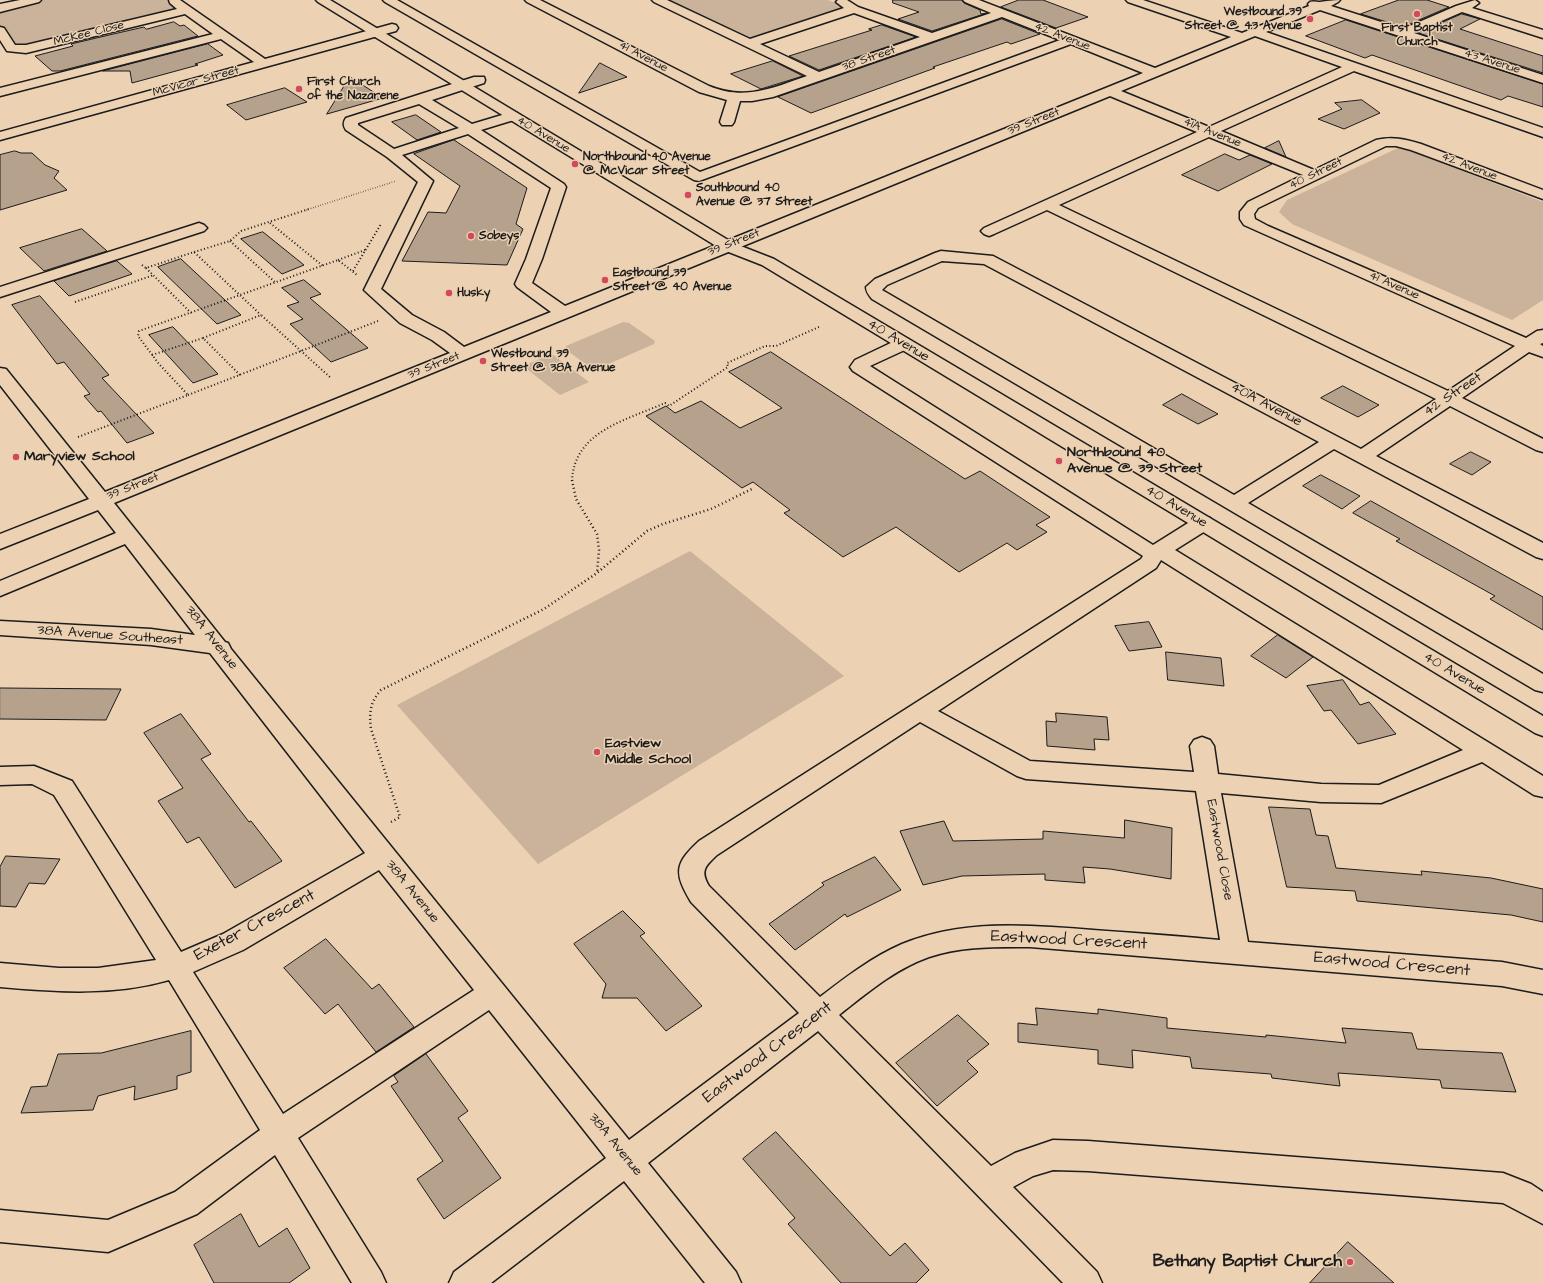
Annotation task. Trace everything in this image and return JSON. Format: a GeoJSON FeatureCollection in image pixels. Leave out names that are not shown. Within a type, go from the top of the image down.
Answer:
{"type":"FeatureCollection","features":[{"type":"Feature","properties":{"kind":"street"},"geometry":{"type":"LineString","coordinates":[[0,8],[35,0]]}},
{"type":"Feature","properties":{"kind":"street"},"geometry":{"type":"LineString","coordinates":[[173,0],[263,63]]}},
{"type":"Feature","properties":{"kind":"street","name":"40 Avenue"},"geometry":{"type":"LineString","coordinates":[[322,0],[512,116],[734,239],[768,262],[903,344],[1543,727]]}},
{"type":"Feature","properties":{"kind":"street"},"geometry":{"type":"LineString","coordinates":[[345,0],[493,88]]}},
{"type":"Feature","properties":{"kind":"street"},"geometry":{"type":"LineString","coordinates":[[389,0],[699,177],[1071,40]]}},
{"type":"Feature","properties":{"kind":"street","name":"41 Avenue"},"geometry":{"type":"LineString","coordinates":[[531,0],[704,90],[734,98]]}},
{"type":"Feature","properties":{"kind":"street"},"geometry":{"type":"LineString","coordinates":[[658,0],[819,77]]}},
{"type":"Feature","properties":{"kind":"street"},"geometry":{"type":"LineString","coordinates":[[836,0],[854,9],[931,38]]}},
{"type":"Feature","properties":{"kind":"street","name":"42 Avenue"},"geometry":{"type":"LineString","coordinates":[[969,0],[1155,73]]}},
{"type":"Feature","properties":{"kind":"street"},"geometry":{"type":"LineString","coordinates":[[1132,0],[1242,38]]}},
{"type":"Feature","properties":{"kind":"street","name":"43 Avenue"},"geometry":{"type":"LineString","coordinates":[[1304,0],[1543,79]]}},
{"type":"Feature","properties":{"kind":"street","name":"39 Street"},"geometry":{"type":"LineString","coordinates":[[0,542],[563,313],[734,239],[1110,91],[1334,0]]}},
{"type":"Feature","properties":{"kind":"street"},"geometry":{"type":"LineString","coordinates":[[1404,33],[1480,0]]}},
{"type":"Feature","properties":{"kind":"street"},"geometry":{"type":"LineString","coordinates":[[1460,8],[1543,34]]}},
{"type":"Feature","properties":{"kind":"street"},"geometry":{"type":"LineString","coordinates":[[750,43],[854,9]]}},
{"type":"Feature","properties":{"kind":"street","name":"McKee Close"},"geometry":{"type":"LineString","coordinates":[[0,31],[11,48],[26,49],[186,10]]}},
{"type":"Feature","properties":{"kind":"street","name":"38 Street"},"geometry":{"type":"LineString","coordinates":[[734,98],[760,96],[1002,13]]}},
{"type":"Feature","properties":{"kind":"street","name":"McVicar Street"},"geometry":{"type":"LineString","coordinates":[[0,136],[392,28]]}},
{"type":"Feature","properties":{"kind":"street"},"geometry":{"type":"LineString","coordinates":[[1255,32],[1543,133]]}},
{"type":"Feature","properties":{"kind":"street"},"geometry":{"type":"LineString","coordinates":[[0,92],[222,35]]}},
{"type":"Feature","properties":{"kind":"street"},"geometry":{"type":"LineString","coordinates":[[989,231],[1352,67]]}},
{"type":"Feature","properties":{"kind":"street"},"geometry":{"type":"LineString","coordinates":[[462,354],[438,336],[406,319],[372,290],[426,181],[392,154],[351,127],[351,121],[479,80]]}},
{"type":"Feature","properties":{"kind":"street","name":"41A Avenue"},"geometry":{"type":"LineString","coordinates":[[1110,91],[1315,175]]}},
{"type":"Feature","properties":{"kind":"street"},"geometry":{"type":"LineString","coordinates":[[727,122],[734,98]]}},
{"type":"Feature","properties":{"kind":"street"},"geometry":{"type":"LineString","coordinates":[[421,99],[470,129],[559,188],[537,253],[523,284],[563,313]]}},
{"type":"Feature","properties":{"kind":"street"},"geometry":{"type":"LineString","coordinates":[[392,154],[512,116]]}},
{"type":"Feature","properties":{"kind":"street","name":"42 Avenue"},"geometry":{"type":"LineString","coordinates":[[1394,142],[1416,147],[1543,195]]}},
{"type":"Feature","properties":{"kind":"street","name":"40 Street"},"geometry":{"type":"LineString","coordinates":[[1247,218],[1248,210],[1253,205],[1380,143],[1394,142]]}},
{"type":"Feature","properties":{"kind":"street"},"geometry":{"type":"LineString","coordinates":[[1048,205],[1449,398],[1543,446]]}},
{"type":"Feature","properties":{"kind":"street","name":"41 Avenue"},"geometry":{"type":"LineString","coordinates":[[1247,218],[1249,222],[1263,229],[1535,349]]}},
{"type":"Feature","properties":{"kind":"street"},"geometry":{"type":"LineString","coordinates":[[0,292],[199,228]]}},
{"type":"Feature","properties":{"kind":"street","name":"40A Avenue"},"geometry":{"type":"LineString","coordinates":[[1233,504],[878,296],[874,291],[874,288],[881,282],[936,257],[948,256],[987,259],[1543,552]]}},
{"type":"Feature","properties":{"kind":"street","name":"42 Street"},"geometry":{"type":"LineString","coordinates":[[1363,456],[1449,398],[1535,349],[1543,335]]}},
{"type":"Feature","properties":{"kind":"street"},"geometry":{"type":"LineString","coordinates":[[903,344],[861,364],[859,367],[1143,548],[1158,551],[1543,788]]}},
{"type":"Feature","properties":{"kind":"street","name":"38A Avenue"},"geometry":{"type":"LineString","coordinates":[[0,372],[725,1283]]}},
{"type":"Feature","properties":{"kind":"street"},"geometry":{"type":"LineString","coordinates":[[1334,441],[1233,504],[1543,684]]}},
{"type":"Feature","properties":{"kind":"street"},"geometry":{"type":"LineString","coordinates":[[1086,1283],[989,1184],[818,1015],[700,894],[692,882],[691,870],[696,858],[708,848],[921,712],[1149,563],[1158,551],[1203,523]]}},
{"type":"Feature","properties":{"kind":"street"},"geometry":{"type":"LineString","coordinates":[[0,589],[129,535]]}},
{"type":"Feature","properties":{"kind":"street","name":"38A Avenue Southeast"},"geometry":{"type":"LineString","coordinates":[[0,628],[151,637],[198,643],[220,648]]}},
{"type":"Feature","properties":{"kind":"street"},"geometry":{"type":"LineString","coordinates":[[921,712],[1026,770],[1207,782],[1321,793],[1381,794],[1485,751]]}},
{"type":"Feature","properties":{"kind":"street","name":"Eastwood Close"},"geometry":{"type":"LineString","coordinates":[[1202,746],[1236,953]]}},
{"type":"Feature","properties":{"kind":"street"},"geometry":{"type":"LineString","coordinates":[[0,776],[34,776],[63,788],[175,966],[370,1283]]}},
{"type":"Feature","properties":{"kind":"street","name":"Exeter Crescent"},"geometry":{"type":"LineString","coordinates":[[0,975],[59,980],[98,980],[150,973],[175,966],[194,960],[233,942],[383,855]]}},
{"type":"Feature","properties":{"kind":"street","name":"Eastwood Crescent"},"geometry":{"type":"LineString","coordinates":[[465,1283],[865,979],[892,962],[919,950],[950,940],[983,937],[1030,936],[1502,974],[1543,982]]}},
{"type":"Feature","properties":{"kind":"street"},"geometry":{"type":"LineString","coordinates":[[0,1226],[108,1236],[186,1203],[279,1134],[492,992]]}},
{"type":"Feature","properties":{"kind":"street"},"geometry":{"type":"LineString","coordinates":[[989,1184],[1026,1163],[1054,1155],[1088,1156],[1503,1188],[1520,1195],[1543,1209]]}},
{"type":"Feature","properties":{"kind":"path"},"geometry":{"type":"LineString","coordinates":[[146,268],[230,241],[242,232],[270,222],[396,181],[400,185]]}},
{"type":"Feature","properties":{"kind":"path"},"geometry":{"type":"LineString","coordinates":[[270,222],[323,266]]}},
{"type":"Feature","properties":{"kind":"path"},"geometry":{"type":"LineString","coordinates":[[353,272],[381,222]]}},
{"type":"Feature","properties":{"kind":"path"},"geometry":{"type":"LineString","coordinates":[[230,241],[276,283]]}},
{"type":"Feature","properties":{"kind":"path"},"geometry":{"type":"LineString","coordinates":[[188,395],[152,355],[138,336],[138,332],[323,266],[365,249]]}},
{"type":"Feature","properties":{"kind":"path"},"geometry":{"type":"LineString","coordinates":[[194,252],[240,296],[331,378]]}},
{"type":"Feature","properties":{"kind":"path"},"geometry":{"type":"LineString","coordinates":[[338,260],[374,287]]}},
{"type":"Feature","properties":{"kind":"path"},"geometry":{"type":"LineString","coordinates":[[141,264],[154,275],[191,313]]}},
{"type":"Feature","properties":{"kind":"path"},"geometry":{"type":"LineString","coordinates":[[75,302],[154,275]]}},
{"type":"Feature","properties":{"kind":"path"},"geometry":{"type":"LineString","coordinates":[[78,438],[399,313]]}},
{"type":"Feature","properties":{"kind":"path"},"geometry":{"type":"LineString","coordinates":[[152,355],[203,338],[261,315]]}},
{"type":"Feature","properties":{"kind":"path"},"geometry":{"type":"LineString","coordinates":[[597,573],[600,552],[595,528],[581,509],[575,496],[571,481],[575,463],[581,449],[592,439],[607,430],[665,403],[669,406],[728,367],[727,363],[765,346],[776,346],[819,327]]}},
{"type":"Feature","properties":{"kind":"path"},"geometry":{"type":"LineString","coordinates":[[203,338],[240,374]]}},
{"type":"Feature","properties":{"kind":"path"},"geometry":{"type":"LineString","coordinates":[[391,822],[400,817],[371,729],[370,708],[373,698],[381,690],[544,609],[572,592],[647,531],[663,524],[712,509],[752,489]]}},
{"type":"Feature","properties":{"kind":"shaded area"},"geometry":{"type":"Polygon","coordinates":[[[35,0],[173,0],[186,10],[15,49],[0,31],[0,8],[35,0]]]}},
{"type":"Feature","properties":{"kind":"shaded area"},"geometry":{"type":"Polygon","coordinates":[[[666,0],[828,0],[847,8],[751,40],[666,0]]]}},
{"type":"Feature","properties":{"kind":"shaded area"},"geometry":{"type":"Polygon","coordinates":[[[1400,147],[1543,202],[1543,300],[1512,320],[1292,224],[1279,212],[1287,200],[1400,147]]]}},
{"type":"Feature","properties":{"kind":"shaded area"},"geometry":{"type":"Polygon","coordinates":[[[623,322],[629,323],[655,341],[654,344],[597,369],[591,368],[565,349],[566,346],[623,322]]]}},
{"type":"Feature","properties":{"kind":"shaded area"},"geometry":{"type":"Polygon","coordinates":[[[552,354],[589,382],[560,395],[523,366],[552,354]]]}},
{"type":"Feature","properties":{"kind":"shaded area"},"geometry":{"type":"Polygon","coordinates":[[[690,551],[844,676],[538,864],[397,705],[690,551]]]}},
{"type":"Feature","properties":{"kind":"building"},"geometry":{"type":"Polygon","coordinates":[[[893,0],[962,0],[964,3],[980,10],[981,14],[987,13],[932,31],[898,19],[919,12],[893,3],[893,0]]]}},
{"type":"Feature","properties":{"kind":"building"},"geometry":{"type":"Polygon","coordinates":[[[1019,0],[1043,0],[1088,17],[1056,28],[1001,7],[1019,0]]]}},
{"type":"Feature","properties":{"kind":"building"},"geometry":{"type":"Polygon","coordinates":[[[1399,0],[1427,0],[1449,7],[1403,27],[1361,14],[1399,0]]]}},
{"type":"Feature","properties":{"kind":"building"},"geometry":{"type":"Polygon","coordinates":[[[1462,14],[1480,19],[1460,29],[1543,56],[1543,73],[1418,33],[1462,14]]]}},
{"type":"Feature","properties":{"kind":"building"},"geometry":{"type":"Polygon","coordinates":[[[1002,19],[1040,34],[1011,44],[1007,42],[933,67],[935,68],[811,113],[778,97],[1002,19]]]}},
{"type":"Feature","properties":{"kind":"building"},"geometry":{"type":"Polygon","coordinates":[[[1346,20],[1543,84],[1543,107],[1508,96],[1501,100],[1372,55],[1365,58],[1306,36],[1346,20]]]}},
{"type":"Feature","properties":{"kind":"building"},"geometry":{"type":"Polygon","coordinates":[[[174,22],[180,26],[184,25],[198,36],[60,71],[52,71],[35,56],[73,46],[71,44],[144,27],[146,29],[174,22]]]}},
{"type":"Feature","properties":{"kind":"building"},"geometry":{"type":"Polygon","coordinates":[[[882,25],[916,37],[819,70],[789,56],[872,30],[869,29],[882,25]]]}},
{"type":"Feature","properties":{"kind":"building"},"geometry":{"type":"Polygon","coordinates":[[[208,44],[223,55],[195,64],[198,65],[132,83],[130,71],[103,71],[208,44]]]}},
{"type":"Feature","properties":{"kind":"building"},"geometry":{"type":"Polygon","coordinates":[[[773,61],[803,76],[761,89],[731,74],[773,61]]]}},
{"type":"Feature","properties":{"kind":"building"},"geometry":{"type":"Polygon","coordinates":[[[600,63],[627,77],[579,93],[600,63]]]}},
{"type":"Feature","properties":{"kind":"building"},"geometry":{"type":"Polygon","coordinates":[[[350,77],[383,98],[327,114],[350,77]]]}},
{"type":"Feature","properties":{"kind":"building"},"geometry":{"type":"Polygon","coordinates":[[[285,88],[307,102],[246,120],[227,105],[285,88]]]}},
{"type":"Feature","properties":{"kind":"building"},"geometry":{"type":"Polygon","coordinates":[[[1362,100],[1380,113],[1344,129],[1318,119],[1342,109],[1335,103],[1362,100]]]}},
{"type":"Feature","properties":{"kind":"building"},"geometry":{"type":"Polygon","coordinates":[[[416,115],[441,132],[417,140],[392,122],[416,115]]]}},
{"type":"Feature","properties":{"kind":"building"},"geometry":{"type":"Polygon","coordinates":[[[454,140],[527,188],[516,224],[523,229],[507,265],[402,261],[428,212],[446,213],[460,186],[414,154],[454,140]]]}},
{"type":"Feature","properties":{"kind":"building"},"geometry":{"type":"Polygon","coordinates":[[[1279,141],[1286,157],[1265,148],[1279,141]]]}},
{"type":"Feature","properties":{"kind":"building"},"geometry":{"type":"Polygon","coordinates":[[[15,151],[21,153],[32,153],[45,165],[59,171],[54,178],[67,190],[0,210],[0,155],[15,151]]]}},
{"type":"Feature","properties":{"kind":"building"},"geometry":{"type":"Polygon","coordinates":[[[1225,154],[1239,160],[1250,155],[1272,164],[1218,191],[1182,175],[1225,154]]]}},
{"type":"Feature","properties":{"kind":"building"},"geometry":{"type":"Polygon","coordinates":[[[82,229],[107,251],[44,271],[20,248],[82,229]]]}},
{"type":"Feature","properties":{"kind":"building"},"geometry":{"type":"Polygon","coordinates":[[[263,232],[304,265],[282,274],[241,239],[263,232]]]}},
{"type":"Feature","properties":{"kind":"building"},"geometry":{"type":"Polygon","coordinates":[[[181,259],[241,315],[217,324],[158,267],[181,259]]]}},
{"type":"Feature","properties":{"kind":"building"},"geometry":{"type":"Polygon","coordinates":[[[117,261],[132,274],[69,296],[54,281],[117,261]]]}},
{"type":"Feature","properties":{"kind":"building"},"geometry":{"type":"Polygon","coordinates":[[[304,280],[321,294],[310,298],[368,348],[331,362],[290,324],[303,319],[287,306],[299,302],[282,288],[304,280]]]}},
{"type":"Feature","properties":{"kind":"building"},"geometry":{"type":"Polygon","coordinates":[[[40,296],[109,375],[102,378],[154,433],[127,443],[101,411],[98,412],[84,396],[90,394],[64,362],[57,364],[12,305],[40,296]]]}},
{"type":"Feature","properties":{"kind":"building"},"geometry":{"type":"Polygon","coordinates":[[[173,327],[218,374],[193,383],[149,335],[173,327]]]}},
{"type":"Feature","properties":{"kind":"building"},"geometry":{"type":"Polygon","coordinates":[[[771,352],[965,479],[980,471],[1050,517],[1036,525],[1047,532],[1017,550],[1007,543],[959,572],[896,527],[843,557],[784,513],[790,510],[753,482],[742,488],[646,416],[666,406],[675,413],[701,401],[740,428],[782,408],[729,372],[771,352]]]}},
{"type":"Feature","properties":{"kind":"building"},"geometry":{"type":"Polygon","coordinates":[[[1343,386],[1379,405],[1358,417],[1321,398],[1343,386]]]}},
{"type":"Feature","properties":{"kind":"building"},"geometry":{"type":"Polygon","coordinates":[[[1182,394],[1218,414],[1198,424],[1163,405],[1182,394]]]}},
{"type":"Feature","properties":{"kind":"building"},"geometry":{"type":"Polygon","coordinates":[[[1471,452],[1491,462],[1472,475],[1450,464],[1471,452]]]}},
{"type":"Feature","properties":{"kind":"building"},"geometry":{"type":"Polygon","coordinates":[[[1321,475],[1360,496],[1342,509],[1303,486],[1321,475]]]}},
{"type":"Feature","properties":{"kind":"building"},"geometry":{"type":"Polygon","coordinates":[[[1371,501],[1543,597],[1543,630],[1490,599],[1495,596],[1396,541],[1400,539],[1353,513],[1371,501]]]}},
{"type":"Feature","properties":{"kind":"building"},"geometry":{"type":"Polygon","coordinates":[[[1149,622],[1162,647],[1129,651],[1115,626],[1149,622]]]}},
{"type":"Feature","properties":{"kind":"building"},"geometry":{"type":"Polygon","coordinates":[[[1278,635],[1313,657],[1286,678],[1251,656],[1278,635]]]}},
{"type":"Feature","properties":{"kind":"building"},"geometry":{"type":"Polygon","coordinates":[[[1166,652],[1221,658],[1224,686],[1168,680],[1166,652]]]}},
{"type":"Feature","properties":{"kind":"building"},"geometry":{"type":"Polygon","coordinates":[[[1343,680],[1360,705],[1369,702],[1396,734],[1358,744],[1331,710],[1324,711],[1307,686],[1343,680]]]}},
{"type":"Feature","properties":{"kind":"building"},"geometry":{"type":"Polygon","coordinates":[[[0,688],[121,689],[106,720],[0,719],[0,688]]]}},
{"type":"Feature","properties":{"kind":"building"},"geometry":{"type":"Polygon","coordinates":[[[1056,713],[1107,717],[1109,740],[1094,739],[1095,750],[1047,746],[1046,721],[1056,722],[1056,713]]]}},
{"type":"Feature","properties":{"kind":"building"},"geometry":{"type":"Polygon","coordinates":[[[181,714],[211,754],[201,759],[249,822],[251,821],[282,861],[235,888],[199,837],[187,843],[158,801],[183,788],[144,733],[181,714]]]}},
{"type":"Feature","properties":{"kind":"building"},"geometry":{"type":"Polygon","coordinates":[[[1269,807],[1310,809],[1316,835],[1328,836],[1336,868],[1422,875],[1421,871],[1491,878],[1543,889],[1543,922],[1511,915],[1357,901],[1355,891],[1287,887],[1269,807]]]}},
{"type":"Feature","properties":{"kind":"building"},"geometry":{"type":"Polygon","coordinates":[[[1125,820],[1172,828],[1171,879],[1110,869],[1083,867],[1085,883],[1045,880],[1045,874],[962,876],[923,885],[900,831],[944,821],[953,841],[1043,839],[1043,831],[1124,838],[1125,820]]]}},
{"type":"Feature","properties":{"kind":"building"},"geometry":{"type":"Polygon","coordinates":[[[6,856],[60,859],[45,884],[29,883],[16,907],[0,906],[0,867],[6,856]]]}},
{"type":"Feature","properties":{"kind":"building"},"geometry":{"type":"Polygon","coordinates":[[[875,857],[901,890],[847,917],[845,914],[795,950],[769,924],[824,885],[822,883],[875,857]]]}},
{"type":"Feature","properties":{"kind":"building"},"geometry":{"type":"Polygon","coordinates":[[[623,911],[645,933],[640,936],[702,1006],[666,1031],[637,998],[602,998],[606,984],[574,944],[623,911]]]}},
{"type":"Feature","properties":{"kind":"building"},"geometry":{"type":"Polygon","coordinates":[[[326,939],[372,989],[379,984],[414,1027],[376,1052],[338,1004],[325,1014],[284,968],[326,939]]]}},
{"type":"Feature","properties":{"kind":"building"},"geometry":{"type":"Polygon","coordinates":[[[1036,1008],[1098,1014],[1098,1009],[1167,1018],[1167,1028],[1266,1037],[1266,1035],[1346,1043],[1342,1028],[1412,1033],[1417,1049],[1502,1053],[1516,1092],[1442,1088],[1440,1080],[1338,1073],[1340,1086],[1272,1078],[1271,1074],[1192,1068],[1190,1057],[1132,1050],[1133,1068],[1098,1064],[1098,1050],[1018,1042],[1018,1023],[1037,1025],[1036,1008]]]}},
{"type":"Feature","properties":{"kind":"building"},"geometry":{"type":"Polygon","coordinates":[[[958,1015],[989,1044],[967,1061],[978,1072],[937,1106],[896,1063],[958,1015]]]}},
{"type":"Feature","properties":{"kind":"building"},"geometry":{"type":"Polygon","coordinates":[[[191,1031],[191,1072],[177,1076],[177,1089],[134,1100],[135,1086],[98,1096],[93,1110],[21,1113],[31,1087],[47,1086],[58,1054],[101,1053],[191,1031]]]}},
{"type":"Feature","properties":{"kind":"building"},"geometry":{"type":"Polygon","coordinates":[[[426,1054],[468,1111],[458,1118],[501,1178],[444,1219],[417,1179],[443,1161],[391,1086],[398,1082],[394,1076],[426,1054]]]}},
{"type":"Feature","properties":{"kind":"building"},"geometry":{"type":"Polygon","coordinates":[[[776,1132],[890,1256],[905,1243],[929,1270],[916,1283],[841,1283],[788,1224],[795,1218],[743,1159],[776,1132]]]}},
{"type":"Feature","properties":{"kind":"building"},"geometry":{"type":"Polygon","coordinates":[[[241,1214],[259,1247],[287,1228],[310,1268],[289,1283],[214,1283],[194,1245],[241,1214]]]}},
{"type":"Feature","properties":{"kind":"building","name":"Bethany Baptist Church"},"geometry":{"type":"Polygon","coordinates":[[[1348,1242],[1394,1283],[1310,1283],[1348,1242]]]}},
{"type":"Feature","properties":{"kind":"place","name":"First Baptist Church"},"geometry":{"type":"Point","coordinates":[1417,14]}},
{"type":"Feature","properties":{"kind":"place","name":"Westbound 39 Street @ 43 Avenue"},"geometry":{"type":"Point","coordinates":[1310,19]}},
{"type":"Feature","properties":{"kind":"place","name":"First Church of the Nazarene"},"geometry":{"type":"Point","coordinates":[299,89]}},
{"type":"Feature","properties":{"kind":"place","name":"Northbound 40 Avenue @ McVicar Street"},"geometry":{"type":"Point","coordinates":[575,164]}},
{"type":"Feature","properties":{"kind":"place","name":"Southbound 40 Avenue @ 37 Street"},"geometry":{"type":"Point","coordinates":[688,195]}},
{"type":"Feature","properties":{"kind":"place","name":"Sobeys"},"geometry":{"type":"Point","coordinates":[471,236]}},
{"type":"Feature","properties":{"kind":"place","name":"Eastbound 39 Street @ 40 Avenue"},"geometry":{"type":"Point","coordinates":[605,280]}},
{"type":"Feature","properties":{"kind":"place","name":"Husky"},"geometry":{"type":"Point","coordinates":[449,293]}},
{"type":"Feature","properties":{"kind":"place","name":"Westbound 39 Street @ 38A Avenue"},"geometry":{"type":"Point","coordinates":[483,361]}},
{"type":"Feature","properties":{"kind":"place","name":"Maryview School"},"geometry":{"type":"Point","coordinates":[16,457]}},
{"type":"Feature","properties":{"kind":"place","name":"Northbound 40 Avenue @ 39 Street"},"geometry":{"type":"Point","coordinates":[1059,461]}},
{"type":"Feature","properties":{"kind":"place","name":"Eastview Middle School"},"geometry":{"type":"Point","coordinates":[597,752]}},
{"type":"Feature","properties":{"kind":"place","name":"Bethany Baptist Church"},"geometry":{"type":"Point","coordinates":[1350,1262]}}]}
